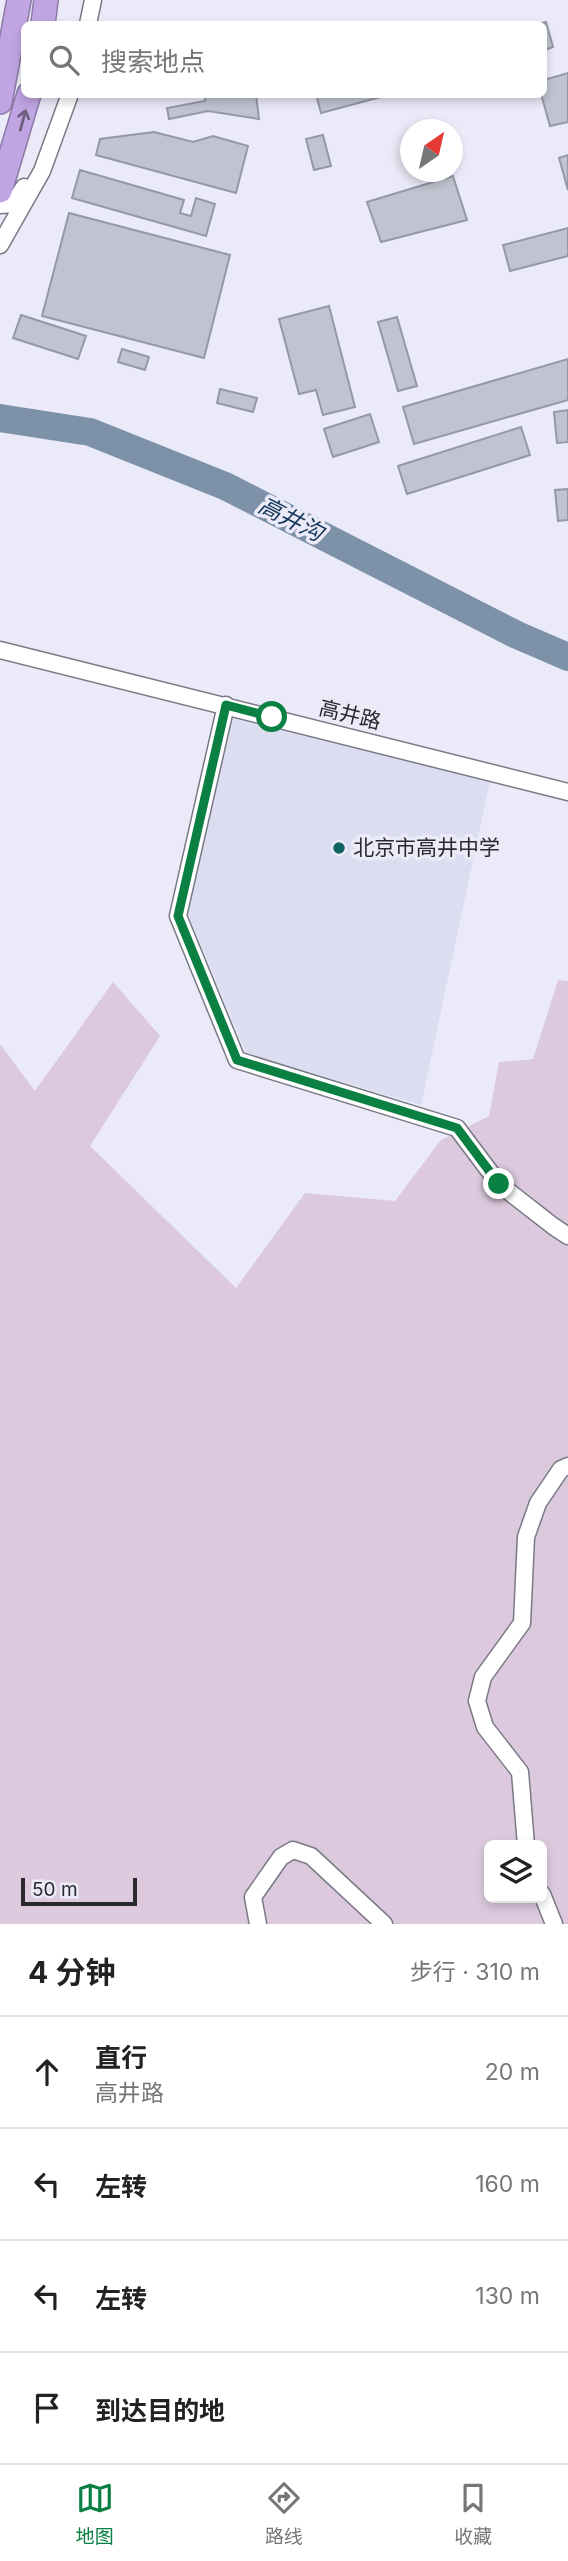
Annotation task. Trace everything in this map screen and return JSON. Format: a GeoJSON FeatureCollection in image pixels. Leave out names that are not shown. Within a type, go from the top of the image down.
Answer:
{"type":"FeatureCollection","features":[{"type":"Feature","properties":{"kind":"highway"},"geometry":{"type":"LineString","coordinates":[[0,102],[19,0]]}},
{"type":"Feature","properties":{"kind":"highway"},"geometry":{"type":"LineString","coordinates":[[43,21],[46,0]]}},
{"type":"Feature","properties":{"kind":"highway"},"geometry":{"type":"LineString","coordinates":[[0,191],[28,98]]}},
{"type":"Feature","properties":{"kind":"street"},"geometry":{"type":"LineString","coordinates":[[79,21],[82,0]]}},
{"type":"Feature","properties":{"kind":"street"},"geometry":{"type":"LineString","coordinates":[[89,21],[93,0]]}},
{"type":"Feature","properties":{"kind":"street"},"geometry":{"type":"LineString","coordinates":[[0,205],[13,204],[22,191],[61,98]]}},
{"type":"Feature","properties":{"kind":"street"},"geometry":{"type":"LineString","coordinates":[[0,245],[42,171],[58,134],[69,98]]}},
{"type":"Feature","properties":{"kind":"street","name":"高井路"},"geometry":{"type":"LineString","coordinates":[[0,650],[568,792]]}},
{"type":"Feature","properties":{"kind":"street"},"geometry":{"type":"LineString","coordinates":[[226,705],[178,916],[237,1060],[457,1128],[499,1184],[568,1236]]}},
{"type":"Feature","properties":{"kind":"street"},"geometry":{"type":"LineString","coordinates":[[526,1840],[520,1772],[485,1727],[477,1701],[483,1677],[522,1623],[526,1537],[538,1503],[561,1469],[568,1466]]}},
{"type":"Feature","properties":{"kind":"street"},"geometry":{"type":"LineString","coordinates":[[258,1924],[253,1897],[281,1857],[293,1850],[312,1856],[384,1924]]}},
{"type":"Feature","properties":{"kind":"street"},"geometry":{"type":"LineString","coordinates":[[546,1903],[554,1924]]}},
{"type":"Feature","properties":{"kind":"shaded area","name":"北京市高井中学"},"geometry":{"type":"Polygon","coordinates":[[[229,718],[490,781],[421,1105],[246,1053],[188,914],[229,718]]]}},
{"type":"Feature","properties":{"kind":"shaded area"},"geometry":{"type":"Polygon","coordinates":[[[558,980],[568,981],[568,1924],[0,1924],[0,1044],[35,1091],[113,982],[160,1036],[90,1146],[236,1288],[305,1193],[395,1201],[441,1140],[489,1116],[499,1062],[533,1059],[558,980]]]}},
{"type":"Feature","properties":{"kind":"building"},"geometry":{"type":"Polygon","coordinates":[[[547,26],[553,47],[547,49],[547,26]]]}},
{"type":"Feature","properties":{"kind":"building"},"geometry":{"type":"Polygon","coordinates":[[[568,73],[568,122],[550,126],[542,98],[547,98],[547,79],[568,73]]]}},
{"type":"Feature","properties":{"kind":"building"},"geometry":{"type":"Polygon","coordinates":[[[205,98],[256,98],[259,119],[208,111],[169,119],[167,108],[205,101],[205,98]]]}},
{"type":"Feature","properties":{"kind":"building"},"geometry":{"type":"Polygon","coordinates":[[[317,98],[377,98],[321,113],[317,98]]]}},
{"type":"Feature","properties":{"kind":"building"},"geometry":{"type":"Polygon","coordinates":[[[154,132],[193,142],[213,136],[248,146],[236,193],[96,155],[100,139],[154,132]]]}},
{"type":"Feature","properties":{"kind":"building"},"geometry":{"type":"Polygon","coordinates":[[[323,135],[331,166],[314,170],[306,139],[323,135]]]}},
{"type":"Feature","properties":{"kind":"building"},"geometry":{"type":"Polygon","coordinates":[[[568,155],[568,190],[559,158],[568,155]]]}},
{"type":"Feature","properties":{"kind":"building"},"geometry":{"type":"Polygon","coordinates":[[[80,170],[184,200],[180,213],[191,216],[196,198],[215,204],[206,236],[72,198],[80,170]]]}},
{"type":"Feature","properties":{"kind":"building"},"geometry":{"type":"Polygon","coordinates":[[[433,182],[455,182],[467,220],[381,242],[367,202],[433,182]]]}},
{"type":"Feature","properties":{"kind":"building"},"geometry":{"type":"Polygon","coordinates":[[[69,213],[230,255],[204,358],[42,316],[69,213]]]}},
{"type":"Feature","properties":{"kind":"building"},"geometry":{"type":"Polygon","coordinates":[[[568,228],[568,256],[510,271],[503,245],[568,228]]]}},
{"type":"Feature","properties":{"kind":"building"},"geometry":{"type":"Polygon","coordinates":[[[329,306],[355,407],[323,415],[316,390],[299,394],[279,319],[329,306]]]}},
{"type":"Feature","properties":{"kind":"building"},"geometry":{"type":"Polygon","coordinates":[[[21,315],[86,336],[78,359],[13,338],[21,315]]]}},
{"type":"Feature","properties":{"kind":"building"},"geometry":{"type":"Polygon","coordinates":[[[397,317],[417,386],[398,391],[378,322],[397,317]]]}},
{"type":"Feature","properties":{"kind":"building"},"geometry":{"type":"Polygon","coordinates":[[[122,349],[149,357],[145,370],[118,362],[122,349]]]}},
{"type":"Feature","properties":{"kind":"building"},"geometry":{"type":"Polygon","coordinates":[[[568,359],[568,400],[414,444],[403,407],[568,359]]]}},
{"type":"Feature","properties":{"kind":"building"},"geometry":{"type":"Polygon","coordinates":[[[220,389],[257,398],[253,412],[217,403],[220,389]]]}},
{"type":"Feature","properties":{"kind":"building"},"geometry":{"type":"Polygon","coordinates":[[[568,410],[568,442],[557,443],[554,412],[568,410]]]}},
{"type":"Feature","properties":{"kind":"building"},"geometry":{"type":"Polygon","coordinates":[[[370,414],[379,442],[333,457],[324,429],[370,414]]]}},
{"type":"Feature","properties":{"kind":"building"},"geometry":{"type":"Polygon","coordinates":[[[521,427],[530,455],[407,494],[398,466],[521,427]]]}},
{"type":"Feature","properties":{"kind":"building"},"geometry":{"type":"Polygon","coordinates":[[[568,489],[568,520],[558,521],[555,490],[568,489]]]}},
{"type":"Feature","properties":{"kind":"waterway","name":"高井沟"},"geometry":{"type":"LineString","coordinates":[[0,418],[90,432],[225,486],[517,635],[568,657]]}},
{"type":"Feature","properties":{"kind":"place","name":"北京市高井中学"},"geometry":{"type":"Point","coordinates":[339,848]}},
{"type":"Feature","properties":{"kind":"route"},"geometry":{"type":"LineString","coordinates":[[272,717],[226,705],[178,916],[237,1060],[457,1128],[499,1184]]}}]}
